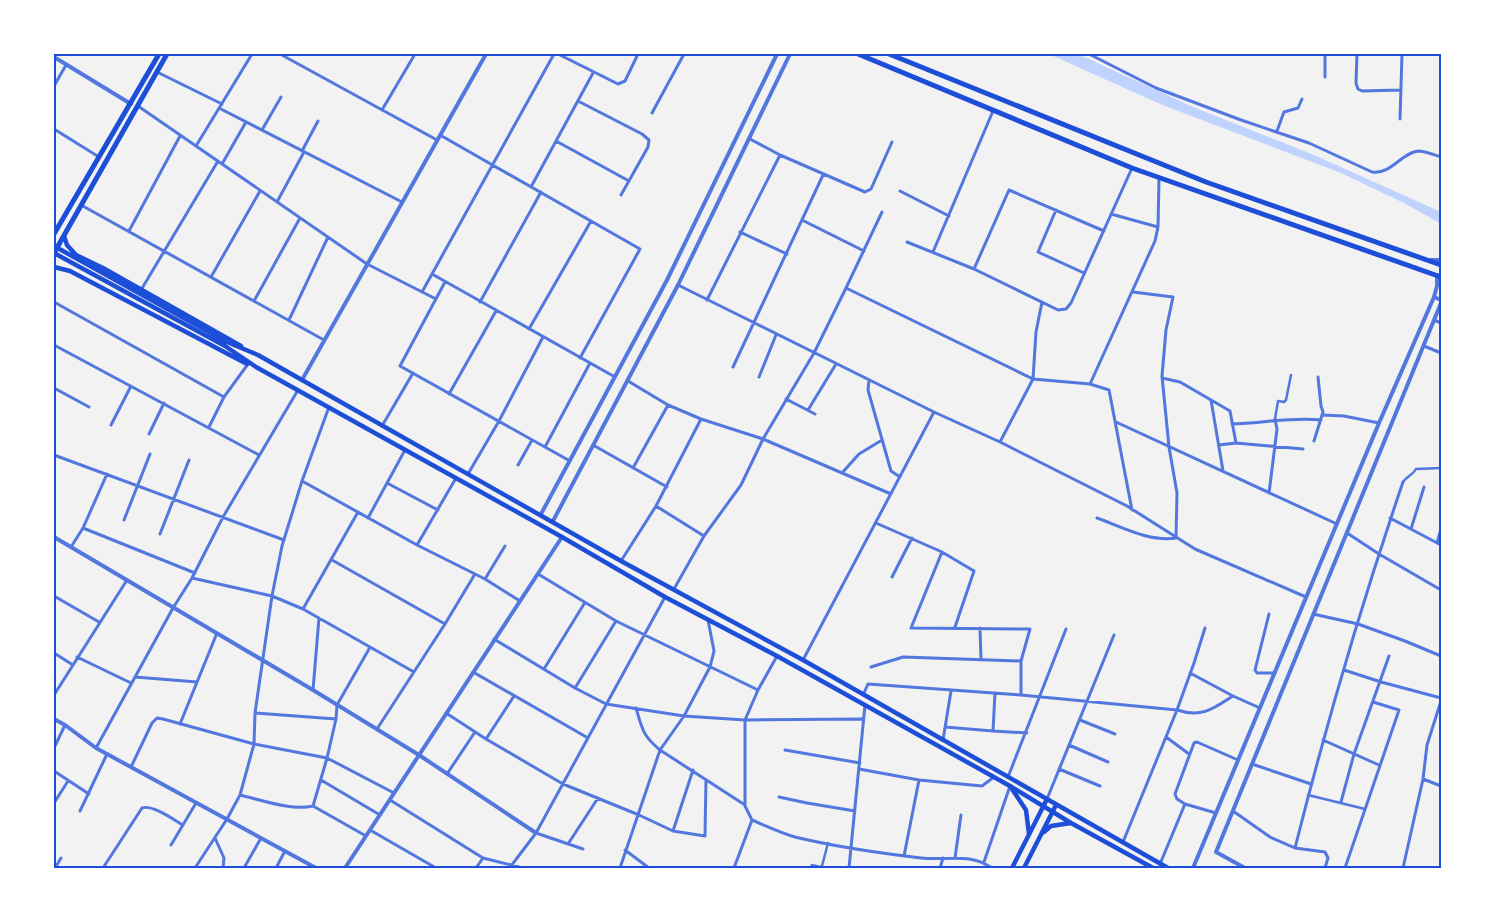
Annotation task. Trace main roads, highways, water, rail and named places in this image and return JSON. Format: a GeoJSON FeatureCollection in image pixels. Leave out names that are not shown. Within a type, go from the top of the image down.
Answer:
{"type":"FeatureCollection","features":[{"type":"Feature","properties":{"kind":"main road"},"geometry":{"type":"LineString","coordinates":[[55,231],[159,54]]}},
{"type":"Feature","properties":{"kind":"main road"},"geometry":{"type":"LineString","coordinates":[[168,54],[54,253],[226,344],[258,355]]}},
{"type":"Feature","properties":{"kind":"main road"},"geometry":{"type":"LineString","coordinates":[[858,54],[1132,168],[1439,276]]}},
{"type":"Feature","properties":{"kind":"main road"},"geometry":{"type":"LineString","coordinates":[[889,54],[1206,182],[1441,265]]}},
{"type":"Feature","properties":{"kind":"main road"},"geometry":{"type":"LineString","coordinates":[[64,234],[67,245],[76,255],[803,660],[863,696],[1168,868]]}},
{"type":"Feature","properties":{"kind":"main road"},"geometry":{"type":"LineString","coordinates":[[54,246],[226,344],[256,367]]}},
{"type":"Feature","properties":{"kind":"main road"},"geometry":{"type":"LineString","coordinates":[[70,271],[65,260],[68,255],[76,255]]}},
{"type":"Feature","properties":{"kind":"main road"},"geometry":{"type":"LineString","coordinates":[[54,267],[70,271],[256,367],[562,537],[665,597],[865,705],[1153,868]]}},
{"type":"Feature","properties":{"kind":"main road"},"geometry":{"type":"LineString","coordinates":[[1010,786],[1026,810],[1029,836]]}},
{"type":"Feature","properties":{"kind":"main road"},"geometry":{"type":"LineString","coordinates":[[1012,868],[1047,799]]}},
{"type":"Feature","properties":{"kind":"main road"},"geometry":{"type":"LineString","coordinates":[[1024,868],[1056,805]]}},
{"type":"Feature","properties":{"kind":"main road"},"geometry":{"type":"LineString","coordinates":[[1040,836],[1047,828],[1071,823]]}},
{"type":"Feature","properties":{"kind":"water"},"geometry":{"type":"Polygon","coordinates":[[[1049,54],[1078,54],[1193,107],[1314,155],[1441,212],[1441,224],[1406,204],[1341,173],[1160,104],[1049,54]]]}}]}
